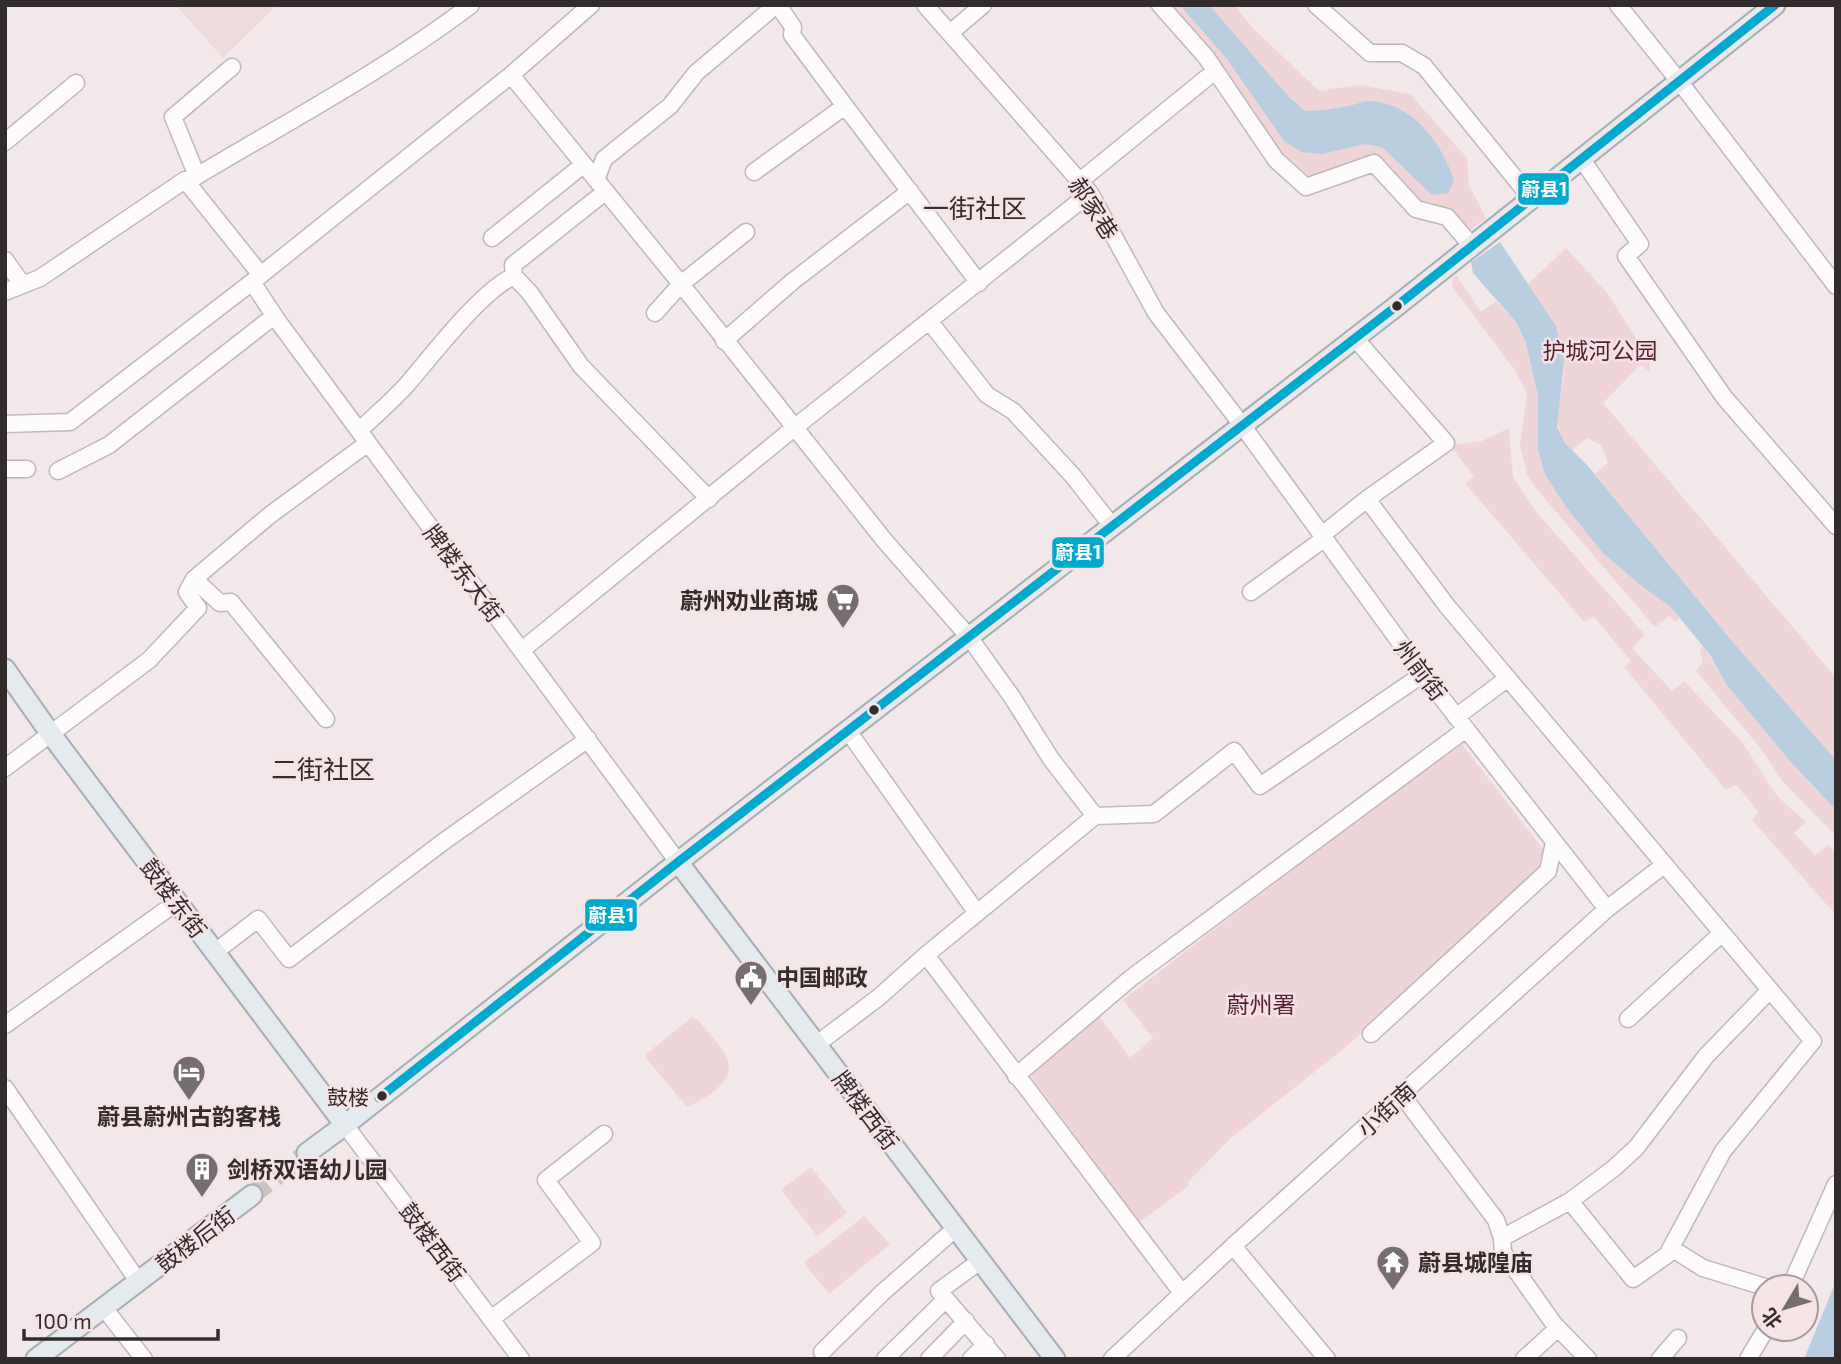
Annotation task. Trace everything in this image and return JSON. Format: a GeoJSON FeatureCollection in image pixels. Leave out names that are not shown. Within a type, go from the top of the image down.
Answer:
{"type":"FeatureCollection","features":[{"type":"Feature","properties":{"kind":"main road"},"geometry":{"type":"LineString","coordinates":[[307,1153],[1394,308],[1775,5]]}},
{"type":"Feature","properties":{"kind":"main road","name":"鼓楼东街"},"geometry":{"type":"LineString","coordinates":[[5,669],[50,733],[345,1125]]}},
{"type":"Feature","properties":{"kind":"main road","name":"牌楼西街"},"geometry":{"type":"LineString","coordinates":[[678,862],[1055,1359]]}},
{"type":"Feature","properties":{"kind":"main road","name":"鼓楼后街"},"geometry":{"type":"LineString","coordinates":[[36,1359],[252,1195]]}},
{"type":"Feature","properties":{"kind":"street"},"geometry":{"type":"LineString","coordinates":[[5,292],[40,278],[191,178],[348,86],[446,24],[471,5]]}},
{"type":"Feature","properties":{"kind":"street"},"geometry":{"type":"LineString","coordinates":[[5,424],[70,422],[257,279],[511,75],[591,5]]}},
{"type":"Feature","properties":{"kind":"street"},"geometry":{"type":"LineString","coordinates":[[709,499],[581,366],[530,293],[514,276],[513,265],[600,186],[604,159],[670,106],[696,73],[777,5],[793,27],[792,35],[979,283]]}},
{"type":"Feature","properties":{"kind":"street","name":"郝家巷"},"geometry":{"type":"LineString","coordinates":[[925,5],[1085,187],[1156,313],[1242,425]]}},
{"type":"Feature","properties":{"kind":"street"},"geometry":{"type":"LineString","coordinates":[[950,33],[983,5]]}},
{"type":"Feature","properties":{"kind":"street"},"geometry":{"type":"LineString","coordinates":[[1160,5],[1215,71],[1276,160],[1306,187],[1374,163],[1416,209],[1447,217],[1471,245]]}},
{"type":"Feature","properties":{"kind":"street"},"geometry":{"type":"LineString","coordinates":[[1316,5],[1370,53],[1402,53],[1424,65],[1531,198]]}},
{"type":"Feature","properties":{"kind":"street"},"geometry":{"type":"LineString","coordinates":[[1618,5],[1836,285]]}},
{"type":"Feature","properties":{"kind":"street","name":"牌楼东大街"},"geometry":{"type":"LineString","coordinates":[[232,67],[173,117],[191,178],[257,279],[274,316],[678,862]]}},
{"type":"Feature","properties":{"kind":"street"},"geometry":{"type":"LineString","coordinates":[[522,650],[794,428],[979,283],[1215,71]]}},
{"type":"Feature","properties":{"kind":"street"},"geometry":{"type":"LineString","coordinates":[[511,75],[884,540],[969,638],[1012,697],[1051,759],[1095,816]]}},
{"type":"Feature","properties":{"kind":"street"},"geometry":{"type":"LineString","coordinates":[[5,142],[76,83]]}},
{"type":"Feature","properties":{"kind":"street"},"geometry":{"type":"LineString","coordinates":[[754,172],[845,106]]}},
{"type":"Feature","properties":{"kind":"street"},"geometry":{"type":"LineString","coordinates":[[1581,158],[1640,244],[1626,256],[1724,397],[1836,526]]}},
{"type":"Feature","properties":{"kind":"street"},"geometry":{"type":"LineString","coordinates":[[492,238],[583,165]]}},
{"type":"Feature","properties":{"kind":"street"},"geometry":{"type":"LineString","coordinates":[[724,341],[793,281],[910,191]]}},
{"type":"Feature","properties":{"kind":"street"},"geometry":{"type":"LineString","coordinates":[[655,313],[681,284],[746,232]]}},
{"type":"Feature","properties":{"kind":"street"},"geometry":{"type":"LineString","coordinates":[[5,260],[23,285]]}},
{"type":"Feature","properties":{"kind":"street"},"geometry":{"type":"LineString","coordinates":[[5,768],[149,660],[198,608],[187,593],[194,579],[363,437],[438,347],[495,288],[514,276]]}},
{"type":"Feature","properties":{"kind":"street"},"geometry":{"type":"LineString","coordinates":[[58,471],[109,445],[274,316]]}},
{"type":"Feature","properties":{"kind":"street"},"geometry":{"type":"LineString","coordinates":[[930,322],[987,395],[1013,411],[1073,476],[1112,526]]}},
{"type":"Feature","properties":{"kind":"street"},"geometry":{"type":"LineString","coordinates":[[1251,592],[1324,537],[1367,499],[1446,443],[1354,337]]}},
{"type":"Feature","properties":{"kind":"street","name":"州前街"},"geometry":{"type":"LineString","coordinates":[[1242,425],[1423,674],[1608,909]]}},
{"type":"Feature","properties":{"kind":"street"},"geometry":{"type":"LineString","coordinates":[[5,469],[27,469]]}},
{"type":"Feature","properties":{"kind":"street"},"geometry":{"type":"LineString","coordinates":[[1367,499],[1447,607],[1813,1041],[1723,1151],[1667,1255],[1633,1279],[1570,1200]]}},
{"type":"Feature","properties":{"kind":"street"},"geometry":{"type":"LineString","coordinates":[[194,579],[220,603],[231,602],[327,719]]}},
{"type":"Feature","properties":{"kind":"street"},"geometry":{"type":"LineString","coordinates":[[817,1044],[879,998],[926,955],[1095,816],[1154,814],[1234,751],[1260,786],[1423,674]]}},
{"type":"Feature","properties":{"kind":"street"},"geometry":{"type":"LineString","coordinates":[[1016,1076],[1131,978],[1461,723],[1508,678]]}},
{"type":"Feature","properties":{"kind":"street"},"geometry":{"type":"LineString","coordinates":[[848,731],[977,913]]}},
{"type":"Feature","properties":{"kind":"street"},"geometry":{"type":"LineString","coordinates":[[215,952],[258,919],[289,959],[443,842],[588,739]]}},
{"type":"Feature","properties":{"kind":"street"},"geometry":{"type":"LineString","coordinates":[[1371,1034],[1548,871],[1554,842]]}},
{"type":"Feature","properties":{"kind":"street","name":"小街南"},"geometry":{"type":"LineString","coordinates":[[1112,1359],[1401,1094],[1608,909],[1664,865]]}},
{"type":"Feature","properties":{"kind":"street"},"geometry":{"type":"LineString","coordinates":[[5,1026],[177,902]]}},
{"type":"Feature","properties":{"kind":"street"},"geometry":{"type":"LineString","coordinates":[[1628,1019],[1722,933]]}},
{"type":"Feature","properties":{"kind":"street"},"geometry":{"type":"LineString","coordinates":[[926,955],[1182,1293]]}},
{"type":"Feature","properties":{"kind":"street"},"geometry":{"type":"LineString","coordinates":[[1502,1238],[1570,1200],[1613,1169],[1636,1148],[1706,1056],[1770,990]]}},
{"type":"Feature","properties":{"kind":"street"},"geometry":{"type":"LineString","coordinates":[[5,1088],[138,1281]]}},
{"type":"Feature","properties":{"kind":"street"},"geometry":{"type":"LineString","coordinates":[[1401,1094],[1496,1220],[1503,1252],[1558,1328],[1588,1359]]}},
{"type":"Feature","properties":{"kind":"street","name":"鼓楼西街"},"geometry":{"type":"LineString","coordinates":[[345,1125],[521,1359]]}},
{"type":"Feature","properties":{"kind":"street"},"geometry":{"type":"LineString","coordinates":[[491,1319],[592,1243],[546,1180],[604,1134]]}},
{"type":"Feature","properties":{"kind":"street"},"geometry":{"type":"LineString","coordinates":[[1796,1273],[1836,1184]]}},
{"type":"Feature","properties":{"kind":"street"},"geometry":{"type":"LineString","coordinates":[[822,1352],[882,1293],[956,1228]]}},
{"type":"Feature","properties":{"kind":"street"},"geometry":{"type":"LineString","coordinates":[[1233,1246],[1327,1359]]}},
{"type":"Feature","properties":{"kind":"street"},"geometry":{"type":"LineString","coordinates":[[1671,1248],[1703,1268],[1750,1282]]}},
{"type":"Feature","properties":{"kind":"street"},"geometry":{"type":"LineString","coordinates":[[980,1261],[939,1291],[997,1359]]}},
{"type":"Feature","properties":{"kind":"street"},"geometry":{"type":"LineString","coordinates":[[885,1359],[946,1299]]}},
{"type":"Feature","properties":{"kind":"street"},"geometry":{"type":"LineString","coordinates":[[104,1308],[144,1359]]}},
{"type":"Feature","properties":{"kind":"street"},"geometry":{"type":"LineString","coordinates":[[929,1359],[966,1321]]}},
{"type":"Feature","properties":{"kind":"street"},"geometry":{"type":"LineString","coordinates":[[1524,1359],[1558,1328]]}},
{"type":"Feature","properties":{"kind":"street"},"geometry":{"type":"LineString","coordinates":[[1660,1359],[1678,1338]]}},
{"type":"Feature","properties":{"kind":"street"},"geometry":{"type":"LineString","coordinates":[[1748,1359],[1758,1343]]}},
{"type":"Feature","properties":{"kind":"street"},"geometry":{"type":"LineString","coordinates":[[971,1359],[986,1344]]}},
{"type":"Feature","properties":{"kind":"shaded area"},"geometry":{"type":"Polygon","coordinates":[[[176,5],[277,5],[223,58],[176,5]]]}},
{"type":"Feature","properties":{"kind":"green space"},"geometry":{"type":"Polygon","coordinates":[[[1162,5],[1234,5],[1254,29],[1319,91],[1359,85],[1410,94],[1467,158],[1469,185],[1486,218],[1467,233],[1424,206],[1381,160],[1312,178],[1284,156],[1162,5]]]}},
{"type":"Feature","properties":{"kind":"green space","name":"护城河公园"},"geometry":{"type":"Polygon","coordinates":[[[1566,248],[1608,294],[1649,359],[1650,371],[1640,365],[1603,403],[1836,678],[1836,760],[1732,641],[1595,474],[1608,463],[1601,445],[1587,438],[1572,450],[1563,439],[1557,416],[1563,382],[1563,357],[1554,327],[1528,284],[1566,248]]]}},
{"type":"Feature","properties":{"kind":"green space","name":"护城河公园"},"geometry":{"type":"Polygon","coordinates":[[[1456,275],[1481,312],[1496,301],[1516,322],[1526,343],[1538,396],[1538,450],[1603,553],[1639,584],[1671,606],[1680,617],[1676,622],[1669,616],[1655,627],[1535,487],[1527,474],[1520,445],[1527,393],[1514,369],[1453,288],[1452,281],[1456,275]]]}},
{"type":"Feature","properties":{"kind":"green space"},"geometry":{"type":"Polygon","coordinates":[[[1509,428],[1513,477],[1537,513],[1645,635],[1632,648],[1672,691],[1684,681],[1742,742],[1777,796],[1806,822],[1794,833],[1815,855],[1829,845],[1836,853],[1836,915],[1752,820],[1758,811],[1736,785],[1726,790],[1624,667],[1631,661],[1594,617],[1584,622],[1465,483],[1474,477],[1450,445],[1482,441],[1509,428]]]}},
{"type":"Feature","properties":{"kind":"green space"},"geometry":{"type":"Polygon","coordinates":[[[1703,646],[1726,684],[1789,760],[1836,810],[1836,836],[1782,781],[1761,749],[1696,671],[1703,662],[1700,651],[1703,646]]]}},
{"type":"Feature","properties":{"kind":"green space","name":"蔚州署"},"geometry":{"type":"Polygon","coordinates":[[[1461,743],[1553,862],[1340,1052],[1232,1137],[1188,1182],[1189,1186],[1139,1222],[1031,1076],[1099,1016],[1130,1058],[1153,1038],[1123,1000],[1461,743]]]}},
{"type":"Feature","properties":{"kind":"green space"},"geometry":{"type":"Polygon","coordinates":[[[692,1017],[699,1021],[717,1043],[729,1065],[728,1073],[718,1088],[687,1107],[647,1059],[646,1054],[692,1017]]]}},
{"type":"Feature","properties":{"kind":"green space"},"geometry":{"type":"Polygon","coordinates":[[[811,1167],[847,1213],[817,1236],[781,1190],[811,1167]]]}},
{"type":"Feature","properties":{"kind":"green space"},"geometry":{"type":"Polygon","coordinates":[[[864,1216],[890,1244],[829,1294],[804,1263],[864,1216]]]}},
{"type":"Feature","properties":{"kind":"water"},"geometry":{"type":"Polygon","coordinates":[[[1180,5],[1209,5],[1289,97],[1305,111],[1332,109],[1369,101],[1385,103],[1412,117],[1434,140],[1449,167],[1454,181],[1448,193],[1432,195],[1382,147],[1365,144],[1322,154],[1302,152],[1284,141],[1227,59],[1180,5]]]}},
{"type":"Feature","properties":{"kind":"water"},"geometry":{"type":"Polygon","coordinates":[[[1500,242],[1556,326],[1564,361],[1557,427],[1565,443],[1587,465],[1732,641],[1836,760],[1836,810],[1789,760],[1726,684],[1710,655],[1671,607],[1603,553],[1566,507],[1545,474],[1538,450],[1538,396],[1526,343],[1516,322],[1473,273],[1471,262],[1500,242]]]}},
{"type":"Feature","properties":{"kind":"water"},"geometry":{"type":"Polygon","coordinates":[[[1836,1281],[1836,1359],[1804,1359],[1811,1343],[1820,1343],[1820,1320],[1836,1281]]]}},
{"type":"Feature","properties":{"kind":"tunnel"},"geometry":{"type":"LineString","coordinates":[[252,1195],[307,1153]]}},
{"type":"Feature","properties":{"kind":"transit line","name":"蔚县1"},"geometry":{"type":"LineString","coordinates":[[379,1098],[678,862],[1394,308],[1775,5]]}},
{"type":"Feature","properties":{"kind":"place","name":"蔚州劝业商城"},"geometry":{"type":"Point","coordinates":[843,630]}},
{"type":"Feature","properties":{"kind":"place","name":"中国邮政"},"geometry":{"type":"Point","coordinates":[751,1007]}},
{"type":"Feature","properties":{"kind":"place","name":"鼓楼"},"geometry":{"type":"Point","coordinates":[382,1096]}},
{"type":"Feature","properties":{"kind":"place","name":"蔚县蔚州古韵客栈"},"geometry":{"type":"Point","coordinates":[189,1102]}},
{"type":"Feature","properties":{"kind":"place","name":"剑桥双语幼儿园"},"geometry":{"type":"Point","coordinates":[202,1199]}},
{"type":"Feature","properties":{"kind":"place","name":"蔚县城隍庙"},"geometry":{"type":"Point","coordinates":[1393,1292]}},
{"type":"Feature","properties":{"kind":"district","name":"一街社区"},"geometry":{"type":"Point","coordinates":[975,207]}},
{"type":"Feature","properties":{"kind":"district","name":"二街社区"},"geometry":{"type":"Point","coordinates":[323,768]}}]}
